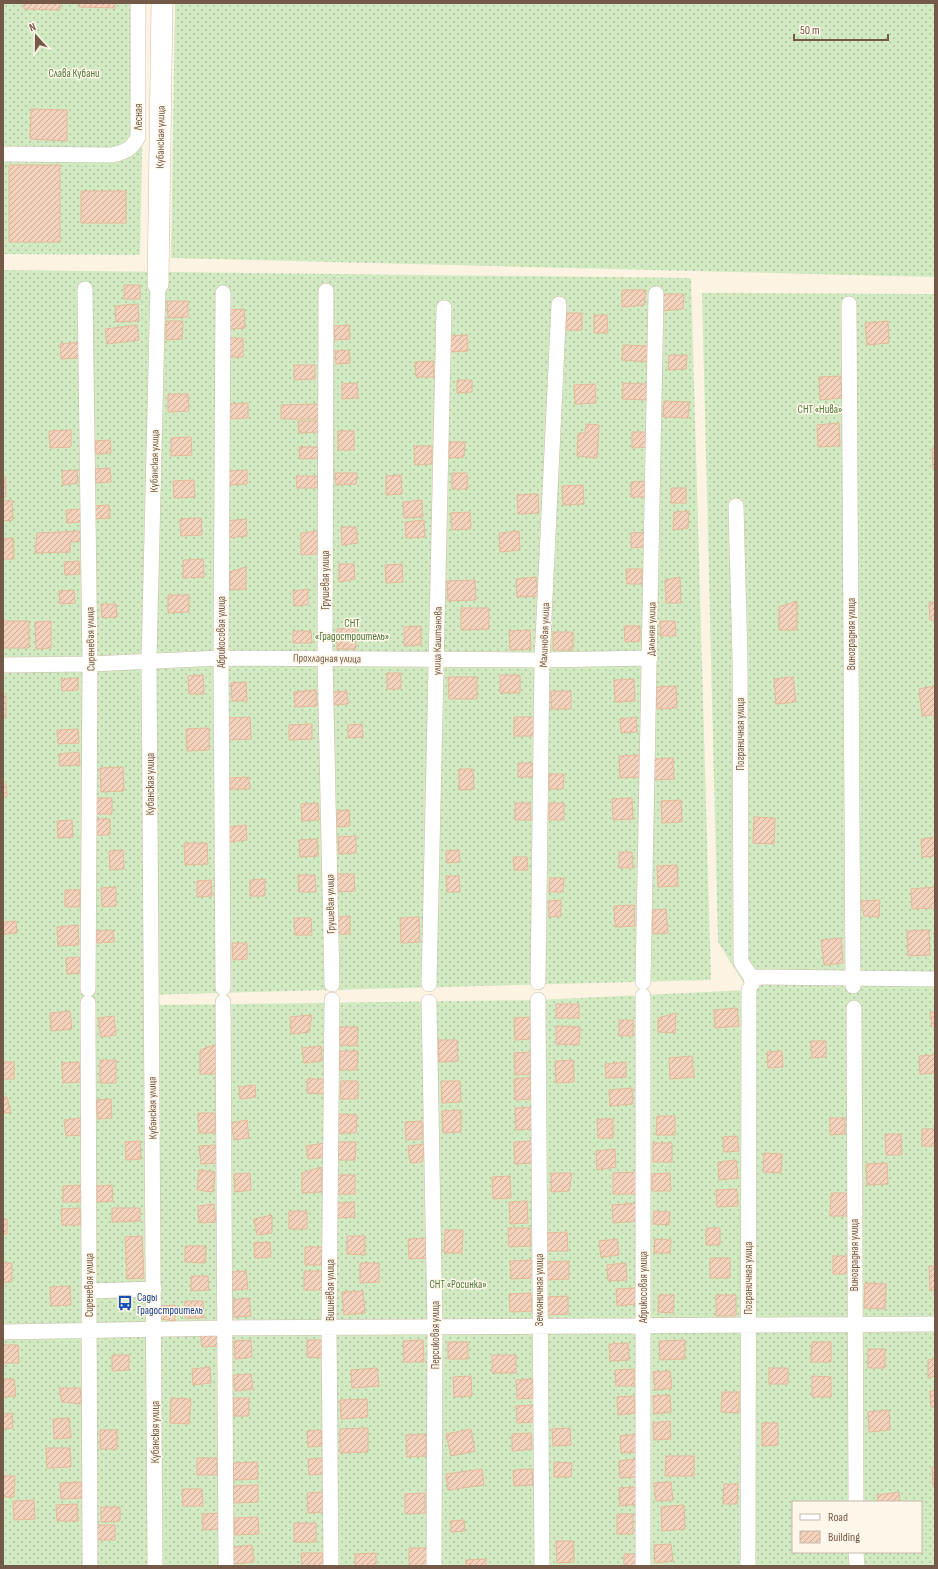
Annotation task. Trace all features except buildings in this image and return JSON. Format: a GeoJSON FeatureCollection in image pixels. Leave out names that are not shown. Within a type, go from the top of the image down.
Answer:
{"type":"FeatureCollection","features":[{"type":"Feature","properties":{"kind":"street","name":"Лесная"},"geometry":{"type":"LineString","coordinates":[[3,154],[112,155],[124,153],[134,146],[138,137],[138,3]]}},
{"type":"Feature","properties":{"kind":"street","name":"Кубанская улица"},"geometry":{"type":"LineString","coordinates":[[155,1566],[155,1329],[149,660],[158,284],[162,3]]}},
{"type":"Feature","properties":{"kind":"street","name":"Сиреневая улица"},"geometry":{"type":"LineString","coordinates":[[85,289],[90,664],[88,996],[90,1566]]}},
{"type":"Feature","properties":{"kind":"street","name":"Грушевая улица"},"geometry":{"type":"LineString","coordinates":[[326,291],[325,658],[332,984]]}},
{"type":"Feature","properties":{"kind":"street","name":"Абрикосовая улица"},"geometry":{"type":"LineString","coordinates":[[223,292],[221,658],[224,1328]]}},
{"type":"Feature","properties":{"kind":"street","name":"Дальняя улица"},"geometry":{"type":"LineString","coordinates":[[643,996],[656,294]]}},
{"type":"Feature","properties":{"kind":"street","name":"Малиновая улица"},"geometry":{"type":"LineString","coordinates":[[538,982],[542,660],[559,304]]}},
{"type":"Feature","properties":{"kind":"street","name":"Виноградная улица"},"geometry":{"type":"LineString","coordinates":[[849,304],[853,976]]}},
{"type":"Feature","properties":{"kind":"street","name":"улица Каштанова"},"geometry":{"type":"LineString","coordinates":[[429,979],[444,308]]}},
{"type":"Feature","properties":{"kind":"street","name":"Пограничная улица"},"geometry":{"type":"LineString","coordinates":[[736,506],[740,665],[741,962],[751,984],[748,1325],[748,1566]]}},
{"type":"Feature","properties":{"kind":"street","name":"Прохладная улица"},"geometry":{"type":"LineString","coordinates":[[3,665],[90,664],[149,660],[221,658],[437,660],[650,658]]}},
{"type":"Feature","properties":{"kind":"street"},"geometry":{"type":"LineString","coordinates":[[751,984],[853,976],[935,979]]}},
{"type":"Feature","properties":{"kind":"street","name":"Абрикосовая улица"},"geometry":{"type":"LineString","coordinates":[[643,996],[643,1566]]}},
{"type":"Feature","properties":{"kind":"street","name":"Персиковая улица"},"geometry":{"type":"LineString","coordinates":[[429,1005],[435,1327],[434,1566]]}},
{"type":"Feature","properties":{"kind":"street","name":"Вишнёвая улица"},"geometry":{"type":"LineString","coordinates":[[331,1566],[329,1327],[332,1007]]}},
{"type":"Feature","properties":{"kind":"street","name":"Земляничная улица"},"geometry":{"type":"LineString","coordinates":[[538,1007],[539,1328],[542,1566]]}},
{"type":"Feature","properties":{"kind":"street","name":"Виноградная улица"},"geometry":{"type":"LineString","coordinates":[[854,1008],[854,1325],[856,1501]]}},
{"type":"Feature","properties":{"kind":"street"},"geometry":{"type":"LineString","coordinates":[[89,1291],[154,1289]]}},
{"type":"Feature","properties":{"kind":"street"},"geometry":{"type":"LineString","coordinates":[[3,1332],[329,1327],[539,1328],[935,1324]]}},
{"type":"Feature","properties":{"kind":"street"},"geometry":{"type":"LineString","coordinates":[[224,1328],[226,1566]]}},
{"type":"Feature","properties":{"kind":"street"},"geometry":{"type":"LineString","coordinates":[[856,1553],[857,1566]]}},
{"type":"Feature","properties":{"kind":"green space","name":"Слава Кубани"},"geometry":{"type":"Polygon","coordinates":[[[3,3],[145,3],[140,255],[3,254],[3,3]]]}},
{"type":"Feature","properties":{"kind":"green space"},"geometry":{"type":"Polygon","coordinates":[[[175,3],[935,3],[935,277],[171,258],[175,3]]]}},
{"type":"Feature","properties":{"kind":"green space","name":"СНТ «Градостроитель»"},"geometry":{"type":"Polygon","coordinates":[[[3,270],[691,278],[711,980],[144,995],[149,1566],[3,1566],[3,270]]]}},
{"type":"Feature","properties":{"kind":"green space"},"geometry":{"type":"Polygon","coordinates":[[[702,293],[935,294],[935,1566],[155,1566],[151,1005],[538,1000],[748,990],[718,942],[702,293]]]}},
{"type":"Feature","properties":{"kind":"place","name":"Сады Градостроитель"},"geometry":{"type":"Point","coordinates":[125,1303]}},
{"type":"Feature","properties":{"kind":"park label","name":"СНТ «Нива»"},"geometry":{"type":"Point","coordinates":[820,409]}},
{"type":"Feature","properties":{"kind":"park label","name":"СНТ «Росинка»"},"geometry":{"type":"Point","coordinates":[458,1284]}}]}
